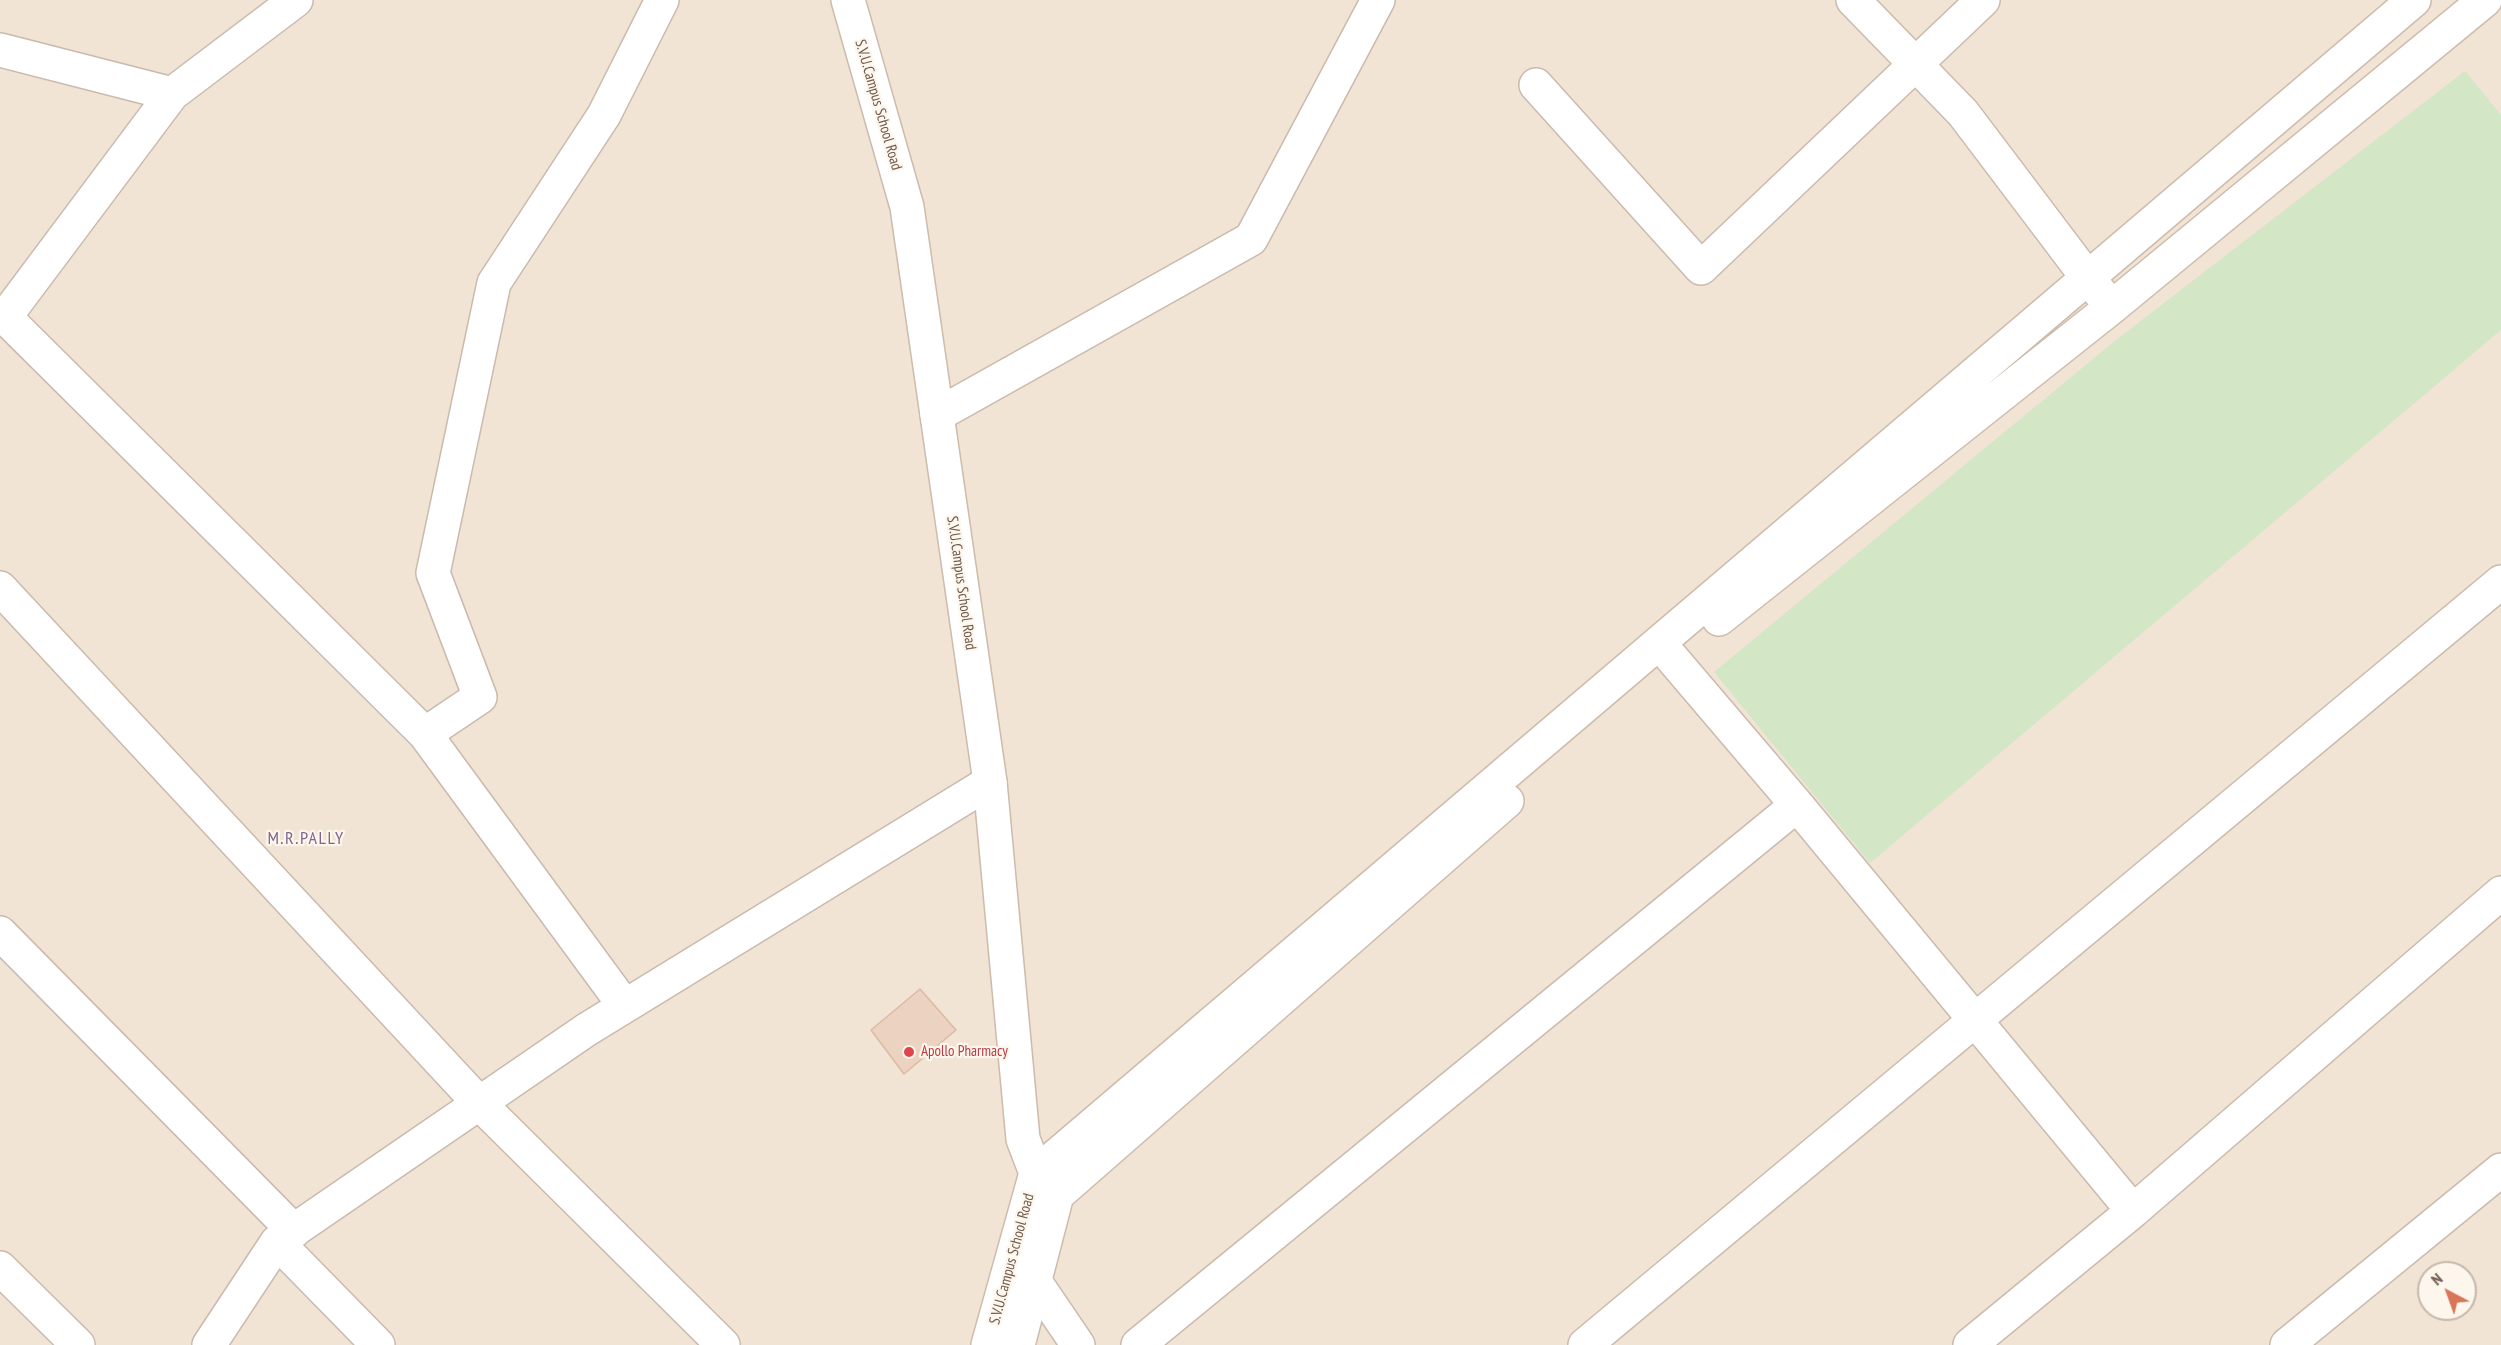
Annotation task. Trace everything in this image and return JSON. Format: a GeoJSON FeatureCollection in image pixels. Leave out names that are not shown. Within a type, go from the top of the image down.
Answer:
{"type":"FeatureCollection","features":[{"type":"Feature","properties":{"kind":"street"},"geometry":{"type":"LineString","coordinates":[[296,0],[172,94],[5,317],[425,734],[624,1005]]}},
{"type":"Feature","properties":{"kind":"street"},"geometry":{"type":"LineString","coordinates":[[425,734],[480,697],[434,573],[494,283],[604,115],[662,0]]}},
{"type":"Feature","properties":{"kind":"street","name":"S.V.U.Campus School Road"},"geometry":{"type":"LineString","coordinates":[[848,0],[907,207],[990,782],[1023,1139],[1047,1184],[1034,1281],[1018,1345]]}},
{"type":"Feature","properties":{"kind":"street"},"geometry":{"type":"LineString","coordinates":[[937,415],[1251,239],[1378,0]]}},
{"type":"Feature","properties":{"kind":"street"},"geometry":{"type":"LineString","coordinates":[[1853,0],[1963,112],[2087,278],[2112,307]]}},
{"type":"Feature","properties":{"kind":"street"},"geometry":{"type":"LineString","coordinates":[[1536,85],[1701,268],[1983,0]]}},
{"type":"Feature","properties":{"kind":"street"},"geometry":{"type":"LineString","coordinates":[[1047,1184],[2087,278],[2414,0]]}},
{"type":"Feature","properties":{"kind":"street"},"geometry":{"type":"LineString","coordinates":[[1047,1184],[1671,657],[2112,307],[2486,0]]}},
{"type":"Feature","properties":{"kind":"street"},"geometry":{"type":"LineString","coordinates":[[0,50],[172,94]]}},
{"type":"Feature","properties":{"kind":"street"},"geometry":{"type":"LineString","coordinates":[[1585,1345],[2501,582]]}},
{"type":"Feature","properties":{"kind":"street"},"geometry":{"type":"LineString","coordinates":[[0,588],[479,1103],[723,1345]]}},
{"type":"Feature","properties":{"kind":"street"},"geometry":{"type":"LineString","coordinates":[[1671,657],[1797,805],[2133,1211]]}},
{"type":"Feature","properties":{"kind":"street"},"geometry":{"type":"LineString","coordinates":[[209,1345],[285,1237],[624,1005],[990,782]]}},
{"type":"Feature","properties":{"kind":"street"},"geometry":{"type":"LineString","coordinates":[[1138,1345],[1797,805]]}},
{"type":"Feature","properties":{"kind":"street"},"geometry":{"type":"LineString","coordinates":[[1970,1345],[2133,1211],[2501,893]]}},
{"type":"Feature","properties":{"kind":"street"},"geometry":{"type":"LineString","coordinates":[[0,933],[285,1237],[378,1345]]}},
{"type":"Feature","properties":{"kind":"street"},"geometry":{"type":"LineString","coordinates":[[2287,1345],[2501,1170]]}},
{"type":"Feature","properties":{"kind":"street","name":"S.V.U.Campus School Road"},"geometry":{"type":"LineString","coordinates":[[988,1345],[1015,1252],[1047,1184]]}},
{"type":"Feature","properties":{"kind":"street"},"geometry":{"type":"LineString","coordinates":[[1015,1252],[1078,1345]]}},
{"type":"Feature","properties":{"kind":"street"},"geometry":{"type":"LineString","coordinates":[[0,1268],[78,1345]]}},
{"type":"Feature","properties":{"kind":"shaded area"},"geometry":{"type":"Polygon","coordinates":[[[0,0],[2501,0],[2501,1345],[0,1345],[0,0]]]}},
{"type":"Feature","properties":{"kind":"green space"},"geometry":{"type":"Polygon","coordinates":[[[2465,71],[2501,115],[2501,330],[1870,863],[1714,672],[2116,340],[2465,71]]]}},
{"type":"Feature","properties":{"kind":"building","name":"Apollo Pharmacy"},"geometry":{"type":"Polygon","coordinates":[[[920,989],[956,1030],[904,1074],[871,1030],[920,989]]]}},
{"type":"Feature","properties":{"kind":"place","name":"Apollo Pharmacy"},"geometry":{"type":"Point","coordinates":[909,1052]}},
{"type":"Feature","properties":{"kind":"district","name":"M.R.PALLY"},"geometry":{"type":"Point","coordinates":[306,839]}}]}
